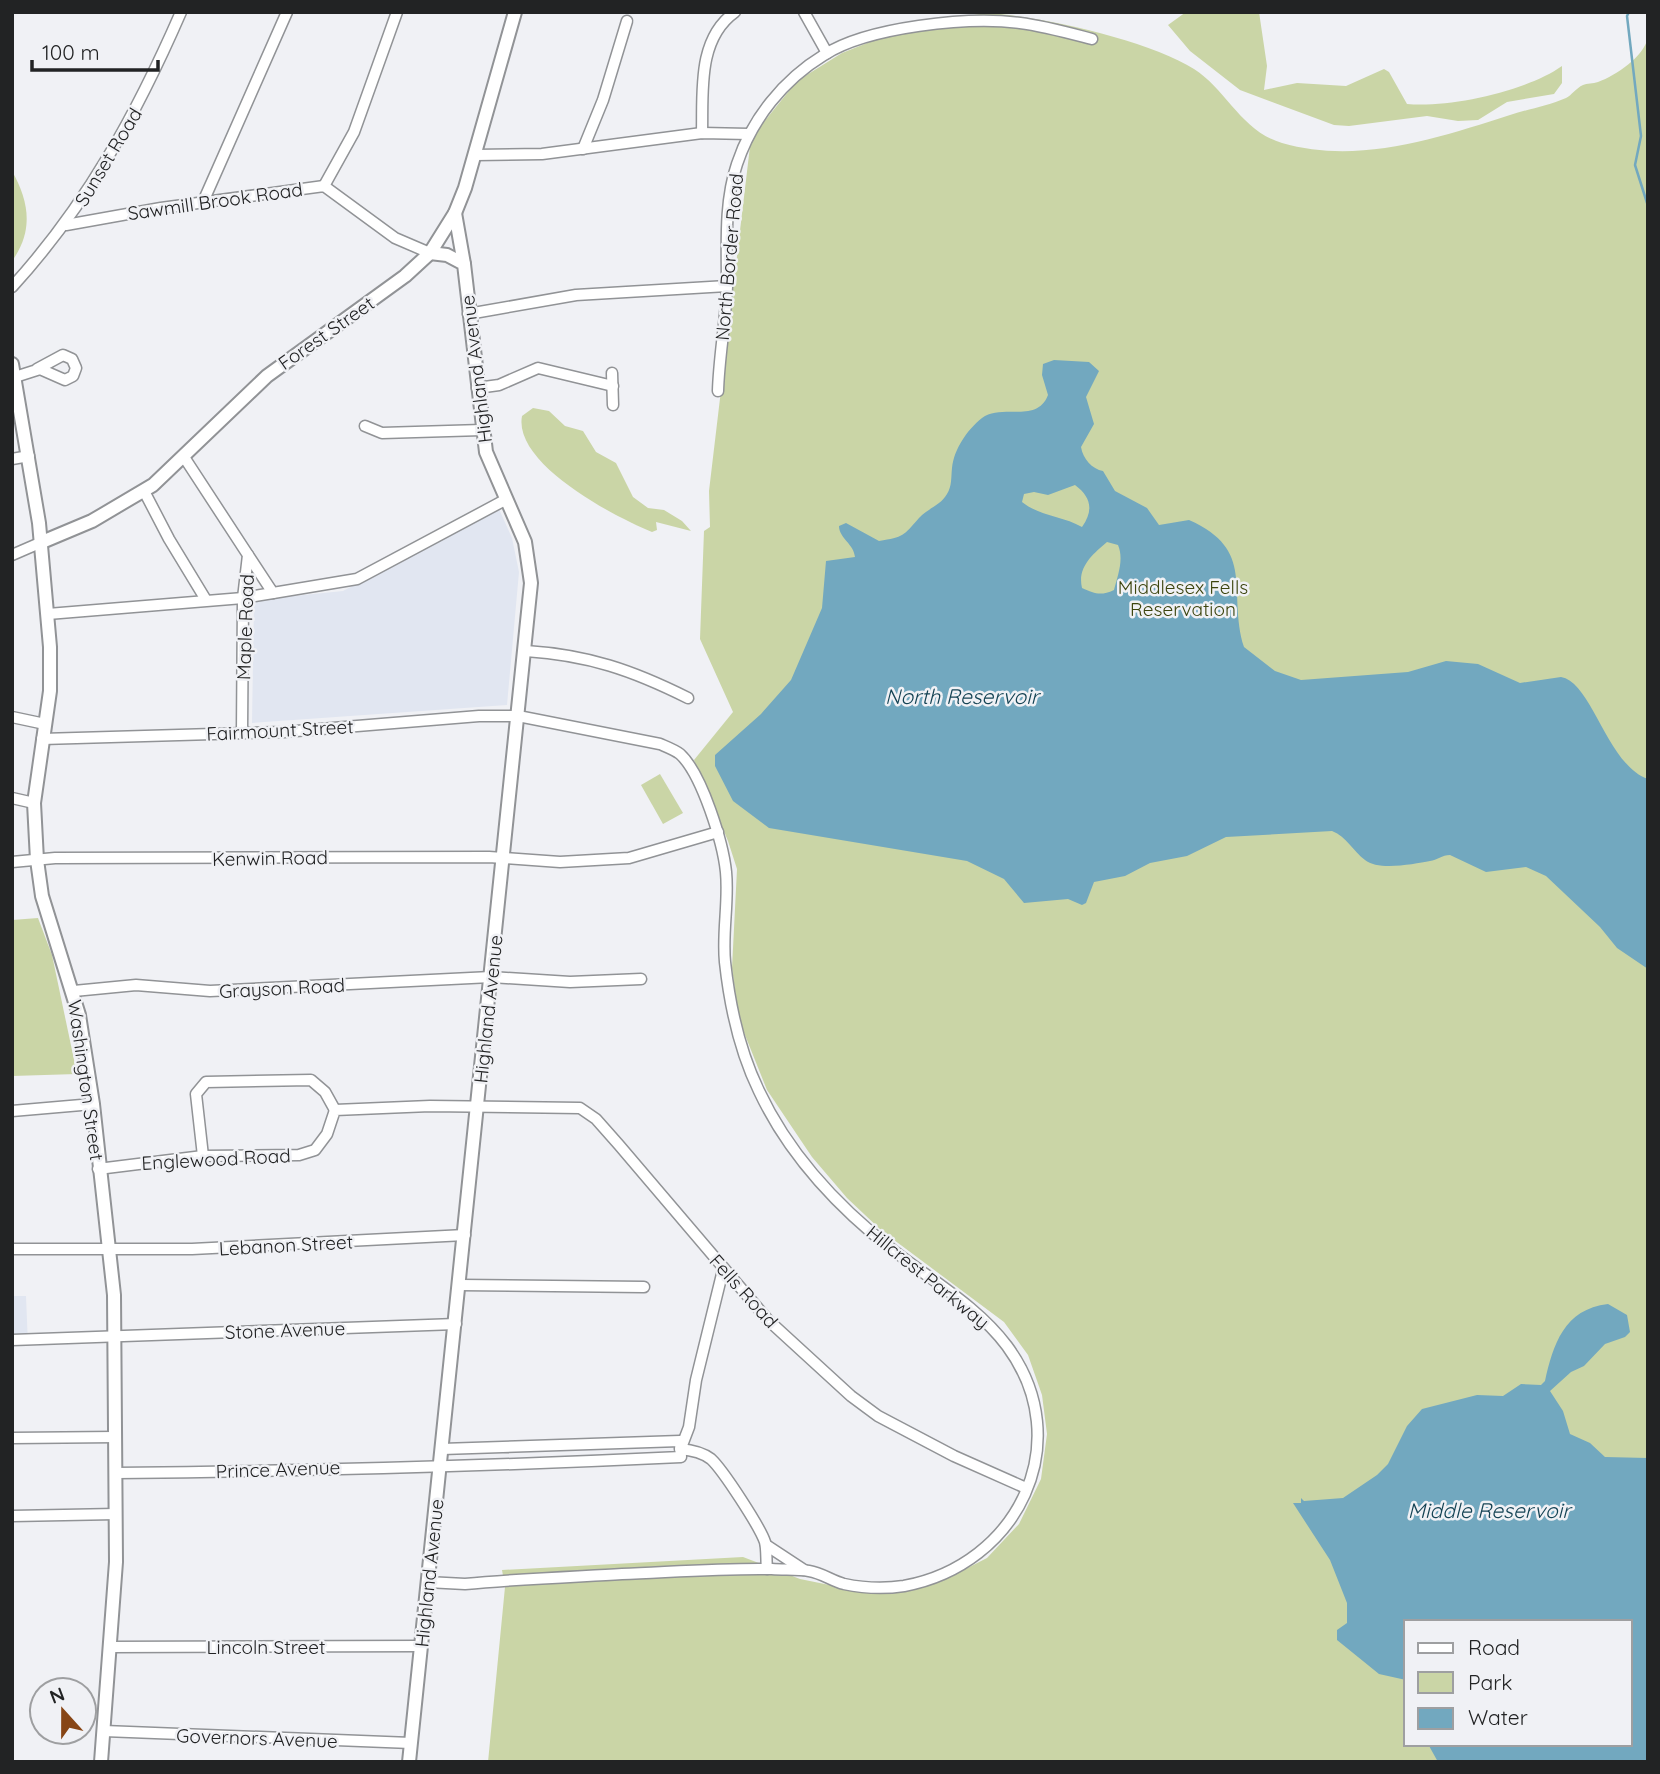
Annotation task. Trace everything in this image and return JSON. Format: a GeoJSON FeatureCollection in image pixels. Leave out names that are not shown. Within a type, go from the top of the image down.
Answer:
{"type":"FeatureCollection","features":[{"type":"Feature","properties":{"kind":"main road","name":"Forest Street"},"geometry":{"type":"LineString","coordinates":[[42,542],[92,521],[144,491],[184,457],[267,376],[405,276],[430,253],[455,213],[475,155],[515,12]]}},
{"type":"Feature","properties":{"kind":"main road","name":"Highland Avenue"},"geometry":{"type":"LineString","coordinates":[[409,1762],[526,651],[529,564],[525,542],[486,452],[464,264],[455,213]]}},
{"type":"Feature","properties":{"kind":"main road"},"geometry":{"type":"LineString","coordinates":[[430,253],[447,255],[464,264]]}},
{"type":"Feature","properties":{"kind":"main road","name":"Washington Street"},"geometry":{"type":"LineString","coordinates":[[14,370],[42,542],[48,614],[50,672],[46,724],[34,803],[37,860],[42,896],[74,991],[93,1104],[115,1337],[116,1514],[101,1762]]}},
{"type":"Feature","properties":{"kind":"street","name":"Sunset Road"},"geometry":{"type":"LineString","coordinates":[[12,287],[66,225],[103,169],[140,102],[181,12]]}},
{"type":"Feature","properties":{"kind":"street"},"geometry":{"type":"LineString","coordinates":[[203,202],[287,12]]}},
{"type":"Feature","properties":{"kind":"street"},"geometry":{"type":"LineString","coordinates":[[324,186],[354,132],[397,12]]}},
{"type":"Feature","properties":{"kind":"street"},"geometry":{"type":"LineString","coordinates":[[702,132],[704,64],[714,35],[735,12]]}},
{"type":"Feature","properties":{"kind":"street"},"geometry":{"type":"LineString","coordinates":[[804,12],[827,52]]}},
{"type":"Feature","properties":{"kind":"street","name":"North Border Road"},"geometry":{"type":"LineString","coordinates":[[718,391],[727,286],[729,205],[736,167],[749,134],[784,87],[827,52],[918,26],[972,20],[1018,22],[1092,39]]}},
{"type":"Feature","properties":{"kind":"street"},"geometry":{"type":"LineString","coordinates":[[583,149],[603,100],[627,21]]}},
{"type":"Feature","properties":{"kind":"street"},"geometry":{"type":"LineString","coordinates":[[475,155],[542,154],[702,132],[749,134]]}},
{"type":"Feature","properties":{"kind":"street","name":"Sawmill Brook Road"},"geometry":{"type":"LineString","coordinates":[[66,225],[203,202],[324,186],[395,238],[430,253]]}},
{"type":"Feature","properties":{"kind":"street"},"geometry":{"type":"LineString","coordinates":[[468,314],[576,295],[727,286]]}},
{"type":"Feature","properties":{"kind":"street"},"geometry":{"type":"LineString","coordinates":[[477,388],[499,385],[538,368],[613,386]]}},
{"type":"Feature","properties":{"kind":"street"},"geometry":{"type":"LineString","coordinates":[[14,370],[37,369]]}},
{"type":"Feature","properties":{"kind":"street"},"geometry":{"type":"LineString","coordinates":[[612,373],[613,405]]}},
{"type":"Feature","properties":{"kind":"street"},"geometry":{"type":"LineString","coordinates":[[365,426],[382,433],[482,430]]}},
{"type":"Feature","properties":{"kind":"street"},"geometry":{"type":"LineString","coordinates":[[12,459],[29,456]]}},
{"type":"Feature","properties":{"kind":"street","name":"Maple Road"},"geometry":{"type":"LineString","coordinates":[[184,457],[248,555],[243,598],[242,732]]}},
{"type":"Feature","properties":{"kind":"street"},"geometry":{"type":"LineString","coordinates":[[144,491],[206,600]]}},
{"type":"Feature","properties":{"kind":"street"},"geometry":{"type":"LineString","coordinates":[[48,614],[243,598],[357,579],[505,500]]}},
{"type":"Feature","properties":{"kind":"street","name":"Forest Street"},"geometry":{"type":"LineString","coordinates":[[12,555],[42,542]]}},
{"type":"Feature","properties":{"kind":"street"},"geometry":{"type":"LineString","coordinates":[[248,555],[273,593]]}},
{"type":"Feature","properties":{"kind":"street"},"geometry":{"type":"LineString","coordinates":[[526,651],[573,654],[612,664],[688,698]]}},
{"type":"Feature","properties":{"kind":"street","name":"Fairmount Street"},"geometry":{"type":"LineString","coordinates":[[42,739],[344,728],[478,716],[518,716],[660,744],[680,754]]}},
{"type":"Feature","properties":{"kind":"street"},"geometry":{"type":"LineString","coordinates":[[12,717],[46,724]]}},
{"type":"Feature","properties":{"kind":"street","name":"Hillcrest Parkway"},"geometry":{"type":"LineString","coordinates":[[427,1582],[465,1584],[693,1569],[767,1569],[804,1571],[843,1584],[872,1588],[902,1586],[931,1579],[988,1548],[1013,1520],[1026,1488],[1036,1450],[1036,1411],[1027,1378],[1007,1346],[981,1317],[893,1251],[821,1184],[786,1139],[750,1073],[735,1031],[726,969],[726,873],[718,832],[696,779],[680,754]]}},
{"type":"Feature","properties":{"kind":"street"},"geometry":{"type":"LineString","coordinates":[[12,798],[34,803]]}},
{"type":"Feature","properties":{"kind":"street","name":"Kenwin Road"},"geometry":{"type":"LineString","coordinates":[[12,862],[503,858],[560,862],[629,858],[718,832]]}},
{"type":"Feature","properties":{"kind":"street","name":"Grayson Road"},"geometry":{"type":"LineString","coordinates":[[74,991],[136,985],[210,991],[491,977],[570,982],[641,979]]}},
{"type":"Feature","properties":{"kind":"street"},"geometry":{"type":"LineString","coordinates":[[203,1156],[196,1094],[206,1082],[311,1080],[325,1092],[335,1110],[477,1107]]}},
{"type":"Feature","properties":{"kind":"street"},"geometry":{"type":"LineString","coordinates":[[12,1111],[93,1104]]}},
{"type":"Feature","properties":{"kind":"street","name":"Fells Road"},"geometry":{"type":"LineString","coordinates":[[477,1107],[580,1108],[596,1119],[723,1270],[795,1347],[878,1416],[954,1456],[1026,1488]]}},
{"type":"Feature","properties":{"kind":"street","name":"Englewood Road"},"geometry":{"type":"LineString","coordinates":[[98,1169],[203,1156],[299,1155],[315,1150],[327,1134],[335,1110]]}},
{"type":"Feature","properties":{"kind":"street","name":"Lebanon Street"},"geometry":{"type":"LineString","coordinates":[[12,1249],[192,1249],[464,1235]]}},
{"type":"Feature","properties":{"kind":"street"},"geometry":{"type":"LineString","coordinates":[[680,1449],[689,1427],[696,1380],[723,1270]]}},
{"type":"Feature","properties":{"kind":"street"},"geometry":{"type":"LineString","coordinates":[[460,1285],[644,1287]]}},
{"type":"Feature","properties":{"kind":"street","name":"Stone Avenue"},"geometry":{"type":"LineString","coordinates":[[12,1340],[456,1324]]}},
{"type":"Feature","properties":{"kind":"street"},"geometry":{"type":"LineString","coordinates":[[12,1438],[116,1437]]}},
{"type":"Feature","properties":{"kind":"street"},"geometry":{"type":"LineString","coordinates":[[442,1449],[680,1441],[680,1449]]}},
{"type":"Feature","properties":{"kind":"street"},"geometry":{"type":"LineString","coordinates":[[680,1449],[694,1450],[710,1458],[760,1528],[766,1545],[767,1569]]}},
{"type":"Feature","properties":{"kind":"street","name":"Prince Avenue"},"geometry":{"type":"LineString","coordinates":[[116,1473],[440,1464],[499,1466],[681,1457],[680,1449]]}},
{"type":"Feature","properties":{"kind":"street"},"geometry":{"type":"LineString","coordinates":[[12,1516],[116,1514]]}},
{"type":"Feature","properties":{"kind":"street"},"geometry":{"type":"LineString","coordinates":[[766,1545],[804,1571]]}},
{"type":"Feature","properties":{"kind":"street","name":"Lincoln Street"},"geometry":{"type":"LineString","coordinates":[[110,1647],[422,1646]]}},
{"type":"Feature","properties":{"kind":"street","name":"Governors Avenue"},"geometry":{"type":"LineString","coordinates":[[103,1731],[411,1743]]}},
{"type":"Feature","properties":{"kind":"shaded area"},"geometry":{"type":"Polygon","coordinates":[[[499,509],[512,538],[519,572],[507,705],[252,723],[254,600],[343,591],[499,509]]]}},
{"type":"Feature","properties":{"kind":"shaded area"},"geometry":{"type":"Polygon","coordinates":[[[12,1296],[26,1296],[28,1345],[12,1345],[12,1296]]]}},
{"type":"Feature","properties":{"kind":"green space"},"geometry":{"type":"Polygon","coordinates":[[[1186,12],[1259,12],[1267,66],[1264,90],[1297,83],[1346,86],[1384,69],[1389,72],[1407,104],[1424,105],[1465,100],[1509,90],[1562,66],[1562,83],[1554,94],[1507,102],[1478,120],[1458,121],[1427,116],[1349,126],[1334,125],[1240,90],[1190,51],[1168,25],[1186,12]]]}},
{"type":"Feature","properties":{"kind":"green space","name":"Middlesex Fells Reservation"},"geometry":{"type":"Polygon","coordinates":[[[985,13],[1063,24],[1151,49],[1194,69],[1216,88],[1245,120],[1268,137],[1311,149],[1340,151],[1369,150],[1426,140],[1559,101],[1583,85],[1598,82],[1621,70],[1641,52],[1648,38],[1648,1762],[488,1762],[505,1587],[502,1570],[743,1557],[800,1579],[854,1590],[906,1589],[942,1581],[987,1558],[1019,1524],[1041,1479],[1047,1434],[1042,1395],[1028,1355],[1004,1322],[882,1231],[847,1198],[812,1157],[767,1090],[739,1020],[732,968],[737,869],[694,760],[733,712],[700,639],[704,531],[710,527],[709,491],[751,138],[797,81],[842,53],[905,28],[985,13]]]}},
{"type":"Feature","properties":{"kind":"green space"},"geometry":{"type":"Polygon","coordinates":[[[12,171],[22,194],[27,216],[24,238],[12,261],[12,171]]]}},
{"type":"Feature","properties":{"kind":"green space"},"geometry":{"type":"Polygon","coordinates":[[[533,408],[549,411],[565,426],[583,431],[596,452],[616,463],[633,497],[648,508],[664,510],[682,521],[691,531],[656,522],[657,530],[652,532],[592,501],[549,470],[533,452],[523,434],[522,416],[533,408]]]}},
{"type":"Feature","properties":{"kind":"green space"},"geometry":{"type":"Polygon","coordinates":[[[660,774],[683,813],[663,824],[641,785],[660,774]]]}},
{"type":"Feature","properties":{"kind":"green space"},"geometry":{"type":"Polygon","coordinates":[[[38,918],[52,955],[77,1074],[12,1076],[12,920],[38,918]]]}},
{"type":"Feature","properties":{"kind":"water","name":"North Reservoir"},"geometry":{"type":"Polygon","coordinates":[[[1054,360],[1089,362],[1099,371],[1086,397],[1094,424],[1081,447],[1086,459],[1092,466],[1103,471],[1115,491],[1147,508],[1159,525],[1189,520],[1210,532],[1224,545],[1236,574],[1244,647],[1275,671],[1301,680],[1408,672],[1446,661],[1478,664],[1520,683],[1561,677],[1572,682],[1582,693],[1621,758],[1634,771],[1648,779],[1648,969],[1617,948],[1600,927],[1546,876],[1526,867],[1486,872],[1450,855],[1415,864],[1378,865],[1365,860],[1332,831],[1226,837],[1187,856],[1150,863],[1125,876],[1094,882],[1086,903],[1082,905],[1068,899],[1024,903],[1004,879],[967,861],[769,828],[733,801],[715,766],[715,755],[761,714],[791,680],[822,608],[826,561],[855,557],[839,526],[846,523],[879,541],[898,537],[906,532],[947,494],[951,485],[955,454],[966,434],[976,423],[990,414],[1028,411],[1043,404],[1048,395],[1042,375],[1043,364],[1054,360]],[[1075,485],[1048,495],[1034,492],[1024,494],[1022,502],[1082,527],[1088,515],[1089,504],[1085,494],[1075,485]],[[1107,542],[1087,562],[1082,574],[1082,588],[1094,593],[1102,594],[1114,590],[1119,573],[1118,545],[1107,542]]]}},
{"type":"Feature","properties":{"kind":"water","name":"Middle Reservoir"},"geometry":{"type":"Polygon","coordinates":[[[1608,1304],[1627,1315],[1630,1332],[1625,1337],[1605,1344],[1584,1366],[1571,1372],[1550,1391],[1563,1411],[1570,1434],[1590,1443],[1605,1457],[1648,1458],[1648,1762],[1438,1762],[1429,1746],[1632,1746],[1632,1620],[1404,1620],[1404,1680],[1379,1674],[1337,1640],[1337,1630],[1347,1623],[1347,1603],[1330,1560],[1293,1503],[1301,1503],[1301,1498],[1304,1501],[1343,1498],[1377,1475],[1388,1464],[1407,1426],[1422,1409],[1477,1395],[1503,1396],[1521,1384],[1541,1385],[1545,1381],[1552,1354],[1563,1331],[1581,1313],[1608,1304]]]}},
{"type":"Feature","properties":{"kind":"waterway"},"geometry":{"type":"LineString","coordinates":[[1629,12],[1627,16],[1641,136],[1635,165],[1648,206]]}}]}
